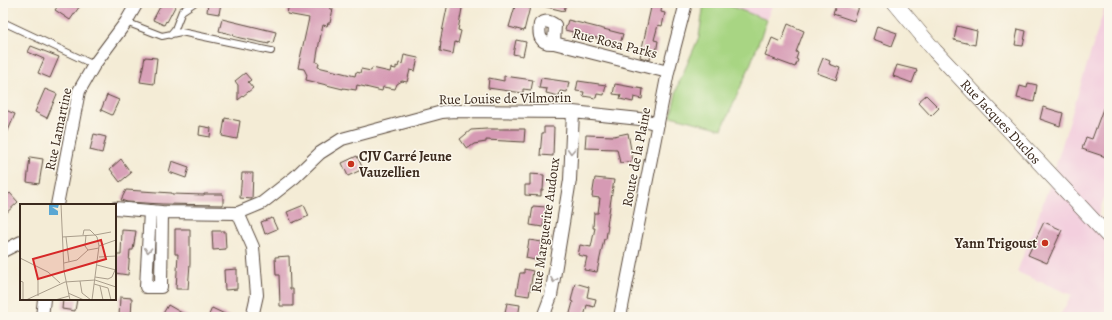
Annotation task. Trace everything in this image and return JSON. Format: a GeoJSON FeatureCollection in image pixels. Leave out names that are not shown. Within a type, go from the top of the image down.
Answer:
{"type":"FeatureCollection","features":[{"type":"Feature","properties":{"kind":"street","name":"Rue Lamartine"},"geometry":{"type":"LineString","coordinates":[[60,204],[79,91],[94,65],[126,22],[137,3]]}},
{"type":"Feature","properties":{"kind":"street","name":"Route de la Plaine"},"geometry":{"type":"LineString","coordinates":[[620,317],[668,72],[686,3]]}},
{"type":"Feature","properties":{"kind":"street","name":"Rue Jacques Duclos"},"geometry":{"type":"LineString","coordinates":[[895,3],[935,51],[1109,237]]}},
{"type":"Feature","properties":{"kind":"street","name":"Rue Rosa Parks"},"geometry":{"type":"LineString","coordinates":[[554,43],[668,72]]}},
{"type":"Feature","properties":{"kind":"street","name":"Rue Louise de Vilmorin"},"geometry":{"type":"LineString","coordinates":[[116,208],[156,211],[238,213],[262,203],[295,177],[320,153],[342,140],[442,112],[573,112],[640,119],[658,124]]}},
{"type":"Feature","properties":{"kind":"street","name":"Rue Marguerite Audoux"},"geometry":{"type":"LineString","coordinates":[[543,317],[551,296],[570,180],[573,112]]}},
{"type":"Feature","properties":{"kind":"street"},"geometry":{"type":"LineString","coordinates":[[156,211],[161,287],[146,287],[156,211]]}},
{"type":"Feature","properties":{"kind":"street"},"geometry":{"type":"LineString","coordinates":[[238,213],[254,247],[257,296],[252,317]]}},
{"type":"Feature","properties":{"kind":"street"},"geometry":{"type":"LineString","coordinates":[[3,251],[20,242]]}},
{"type":"Feature","properties":{"kind":"street"},"geometry":{"type":"LineString","coordinates":[[42,317],[44,300]]}},
{"type":"Feature","properties":{"kind":"lane"},"geometry":{"type":"LineString","coordinates":[[170,35],[175,29],[182,11],[194,3]]}},
{"type":"Feature","properties":{"kind":"lane"},"geometry":{"type":"LineString","coordinates":[[3,22],[94,65]]}},
{"type":"Feature","properties":{"kind":"lane"},"geometry":{"type":"LineString","coordinates":[[126,22],[162,36],[181,32],[271,51]]}},
{"type":"Feature","properties":{"kind":"shaded area"},"geometry":{"type":"Polygon","coordinates":[[[722,3],[773,3],[767,20],[722,3]]]}},
{"type":"Feature","properties":{"kind":"shaded area"},"geometry":{"type":"Polygon","coordinates":[[[1106,3],[1109,3],[1109,184],[1098,215],[1109,227],[1109,317],[1059,317],[1072,295],[1017,272],[1050,184],[1106,3]]]}},
{"type":"Feature","properties":{"kind":"green space"},"geometry":{"type":"Polygon","coordinates":[[[704,3],[722,3],[767,20],[749,68],[722,129],[671,116],[678,85],[699,37],[704,3]]]}},
{"type":"Feature","properties":{"kind":"building"},"geometry":{"type":"Polygon","coordinates":[[[60,3],[82,3],[70,20],[55,10],[60,3]]]}},
{"type":"Feature","properties":{"kind":"building"},"geometry":{"type":"Polygon","coordinates":[[[162,3],[177,3],[164,25],[153,20],[162,3]]]}},
{"type":"Feature","properties":{"kind":"building"},"geometry":{"type":"Polygon","coordinates":[[[208,3],[221,3],[219,14],[207,12],[208,3]]]}},
{"type":"Feature","properties":{"kind":"building"},"geometry":{"type":"Polygon","coordinates":[[[289,3],[331,4],[330,9],[333,9],[330,23],[328,23],[327,26],[323,25],[319,44],[316,62],[319,63],[318,67],[355,76],[356,72],[360,73],[361,69],[371,71],[372,68],[390,72],[391,68],[396,69],[396,66],[398,67],[399,63],[402,64],[404,55],[418,58],[415,71],[410,70],[407,82],[402,81],[397,84],[395,89],[383,87],[382,91],[357,85],[356,90],[343,89],[306,80],[307,75],[304,69],[298,68],[309,18],[287,14],[289,3]]]}},
{"type":"Feature","properties":{"kind":"building"},"geometry":{"type":"Polygon","coordinates":[[[448,3],[463,3],[458,30],[461,31],[458,43],[455,42],[453,54],[440,51],[440,42],[448,3]]]}},
{"type":"Feature","properties":{"kind":"building"},"geometry":{"type":"Polygon","coordinates":[[[516,3],[531,3],[524,31],[509,27],[516,3]]]}},
{"type":"Feature","properties":{"kind":"building"},"geometry":{"type":"Polygon","coordinates":[[[543,3],[566,3],[564,11],[543,6],[543,3]]]}},
{"type":"Feature","properties":{"kind":"building"},"geometry":{"type":"Polygon","coordinates":[[[652,3],[662,4],[661,12],[665,13],[662,26],[658,25],[654,40],[658,41],[656,53],[651,52],[650,60],[640,57],[652,3]]]}},
{"type":"Feature","properties":{"kind":"building"},"geometry":{"type":"Polygon","coordinates":[[[837,3],[847,3],[859,7],[854,21],[833,14],[837,3]]]}},
{"type":"Feature","properties":{"kind":"building"},"geometry":{"type":"Polygon","coordinates":[[[222,19],[276,32],[273,43],[269,42],[269,44],[240,38],[219,31],[222,19]]]}},
{"type":"Feature","properties":{"kind":"building"},"geometry":{"type":"Polygon","coordinates":[[[568,20],[623,34],[620,44],[613,42],[612,46],[599,43],[600,39],[586,35],[585,39],[572,36],[573,32],[565,30],[568,20]]]}},
{"type":"Feature","properties":{"kind":"building"},"geometry":{"type":"Polygon","coordinates":[[[788,24],[804,31],[796,52],[798,53],[796,59],[798,60],[795,67],[765,56],[772,38],[781,42],[788,24]]]}},
{"type":"Feature","properties":{"kind":"building"},"geometry":{"type":"Polygon","coordinates":[[[877,26],[897,33],[892,46],[873,39],[877,26]]]}},
{"type":"Feature","properties":{"kind":"building"},"geometry":{"type":"Polygon","coordinates":[[[957,26],[977,31],[975,45],[954,40],[957,26]]]}},
{"type":"Feature","properties":{"kind":"building"},"geometry":{"type":"Polygon","coordinates":[[[1018,29],[1026,31],[1023,46],[1015,45],[1018,29]]]}},
{"type":"Feature","properties":{"kind":"building"},"geometry":{"type":"Polygon","coordinates":[[[516,40],[526,42],[523,56],[513,54],[516,40]]]}},
{"type":"Feature","properties":{"kind":"building"},"geometry":{"type":"Polygon","coordinates":[[[31,46],[59,57],[50,78],[38,73],[44,59],[28,52],[31,46]]]}},
{"type":"Feature","properties":{"kind":"building"},"geometry":{"type":"Polygon","coordinates":[[[145,57],[157,58],[154,84],[140,82],[145,57]]]}},
{"type":"Feature","properties":{"kind":"building"},"geometry":{"type":"Polygon","coordinates":[[[823,58],[830,61],[829,64],[840,68],[836,80],[817,73],[823,58]]]}},
{"type":"Feature","properties":{"kind":"building"},"geometry":{"type":"Polygon","coordinates":[[[897,65],[917,70],[912,83],[893,76],[897,65]]]}},
{"type":"Feature","properties":{"kind":"building"},"geometry":{"type":"Polygon","coordinates":[[[245,73],[251,80],[248,82],[253,88],[238,100],[238,85],[235,81],[245,73]]]}},
{"type":"Feature","properties":{"kind":"building"},"geometry":{"type":"Polygon","coordinates":[[[504,76],[533,80],[531,90],[523,89],[523,93],[488,88],[489,78],[504,81],[504,76]]]}},
{"type":"Feature","properties":{"kind":"building"},"geometry":{"type":"Polygon","coordinates":[[[541,78],[569,82],[567,92],[560,91],[559,96],[546,93],[547,89],[539,88],[541,78]]]}},
{"type":"Feature","properties":{"kind":"building"},"geometry":{"type":"Polygon","coordinates":[[[578,81],[606,85],[604,95],[597,94],[596,98],[583,96],[584,92],[576,91],[578,81]]]}},
{"type":"Feature","properties":{"kind":"building"},"geometry":{"type":"Polygon","coordinates":[[[1028,83],[1037,85],[1034,102],[1017,98],[1020,86],[1027,88],[1028,83]]]}},
{"type":"Feature","properties":{"kind":"building"},"geometry":{"type":"Polygon","coordinates":[[[615,84],[643,89],[642,99],[634,97],[633,102],[620,99],[621,95],[613,94],[615,84]]]}},
{"type":"Feature","properties":{"kind":"building"},"geometry":{"type":"Polygon","coordinates":[[[45,89],[57,94],[47,118],[35,112],[45,89]]]}},
{"type":"Feature","properties":{"kind":"building"},"geometry":{"type":"Polygon","coordinates":[[[107,95],[119,100],[112,115],[101,110],[107,95]]]}},
{"type":"Feature","properties":{"kind":"building"},"geometry":{"type":"Polygon","coordinates":[[[926,95],[939,108],[931,116],[918,102],[926,95]]]}},
{"type":"Feature","properties":{"kind":"building"},"geometry":{"type":"Polygon","coordinates":[[[1108,95],[1109,158],[1082,149],[1086,137],[1092,139],[1108,95]]]}},
{"type":"Feature","properties":{"kind":"building"},"geometry":{"type":"Polygon","coordinates":[[[1043,107],[1063,113],[1060,126],[1040,119],[1043,107]]]}},
{"type":"Feature","properties":{"kind":"building"},"geometry":{"type":"Polygon","coordinates":[[[3,109],[15,114],[3,143],[3,109]]]}},
{"type":"Feature","properties":{"kind":"building"},"geometry":{"type":"Polygon","coordinates":[[[225,118],[240,121],[237,139],[222,136],[225,118]]]}},
{"type":"Feature","properties":{"kind":"building"},"geometry":{"type":"Polygon","coordinates":[[[200,126],[211,128],[210,137],[199,135],[200,126]]]}},
{"type":"Feature","properties":{"kind":"building"},"geometry":{"type":"Polygon","coordinates":[[[544,127],[554,127],[553,156],[540,155],[544,127]]]}},
{"type":"Feature","properties":{"kind":"building"},"geometry":{"type":"Polygon","coordinates":[[[525,129],[524,142],[486,140],[486,142],[474,144],[467,149],[460,139],[471,130],[525,129]]]}},
{"type":"Feature","properties":{"kind":"building"},"geometry":{"type":"Polygon","coordinates":[[[628,133],[633,161],[620,163],[617,149],[585,148],[586,135],[614,136],[628,133]]]}},
{"type":"Feature","properties":{"kind":"building"},"geometry":{"type":"Polygon","coordinates":[[[94,134],[106,137],[102,153],[90,150],[94,134]]]}},
{"type":"Feature","properties":{"kind":"building"},"geometry":{"type":"Polygon","coordinates":[[[357,156],[363,169],[348,176],[342,163],[357,156]]]}},
{"type":"Feature","properties":{"kind":"building"},"geometry":{"type":"Polygon","coordinates":[[[30,157],[43,159],[39,184],[27,182],[30,157]]]}},
{"type":"Feature","properties":{"kind":"building"},"geometry":{"type":"Polygon","coordinates":[[[121,159],[131,173],[120,182],[110,169],[121,159]]]}},
{"type":"Feature","properties":{"kind":"building"},"geometry":{"type":"Polygon","coordinates":[[[172,161],[189,167],[186,178],[169,172],[172,161]]]}},
{"type":"Feature","properties":{"kind":"building"},"geometry":{"type":"Polygon","coordinates":[[[242,173],[253,173],[252,199],[240,198],[242,173]]]}},
{"type":"Feature","properties":{"kind":"building"},"geometry":{"type":"Polygon","coordinates":[[[530,174],[544,175],[541,196],[525,195],[525,185],[530,185],[530,174]]]}},
{"type":"Feature","properties":{"kind":"building"},"geometry":{"type":"Polygon","coordinates":[[[595,178],[614,180],[606,239],[604,239],[597,272],[584,270],[587,257],[578,255],[580,245],[591,247],[595,228],[593,228],[594,213],[598,213],[600,198],[592,197],[595,178]]]}},
{"type":"Feature","properties":{"kind":"building"},"geometry":{"type":"Polygon","coordinates":[[[126,190],[172,194],[223,194],[223,205],[127,202],[121,200],[126,190]]]}},
{"type":"Feature","properties":{"kind":"building"},"geometry":{"type":"Polygon","coordinates":[[[10,193],[18,202],[3,216],[3,200],[10,193]]]}},
{"type":"Feature","properties":{"kind":"building"},"geometry":{"type":"Polygon","coordinates":[[[304,205],[309,216],[292,223],[287,212],[304,205]]]}},
{"type":"Feature","properties":{"kind":"building"},"geometry":{"type":"Polygon","coordinates":[[[533,206],[546,207],[543,227],[530,225],[533,206]]]}},
{"type":"Feature","properties":{"kind":"building"},"geometry":{"type":"Polygon","coordinates":[[[272,218],[277,229],[265,234],[261,222],[272,218]]]}},
{"type":"Feature","properties":{"kind":"building","name":"Yann Trigoust"},"geometry":{"type":"Polygon","coordinates":[[[1044,222],[1062,230],[1047,263],[1028,255],[1044,222]]]}},
{"type":"Feature","properties":{"kind":"building"},"geometry":{"type":"Polygon","coordinates":[[[175,229],[190,229],[188,289],[176,289],[178,254],[175,254],[175,229]]]}},
{"type":"Feature","properties":{"kind":"building"},"geometry":{"type":"Polygon","coordinates":[[[122,230],[136,231],[133,250],[130,250],[128,275],[116,273],[117,255],[121,255],[122,230]]]}},
{"type":"Feature","properties":{"kind":"building"},"geometry":{"type":"Polygon","coordinates":[[[212,231],[225,231],[226,249],[213,250],[212,231]]]}},
{"type":"Feature","properties":{"kind":"building"},"geometry":{"type":"Polygon","coordinates":[[[529,240],[542,242],[539,261],[526,258],[529,240]]]}},
{"type":"Feature","properties":{"kind":"building"},"geometry":{"type":"Polygon","coordinates":[[[289,256],[290,289],[293,289],[293,306],[280,306],[279,275],[276,275],[275,257],[289,256]]]}},
{"type":"Feature","properties":{"kind":"building"},"geometry":{"type":"Polygon","coordinates":[[[237,269],[237,289],[225,290],[224,270],[237,269]]]}},
{"type":"Feature","properties":{"kind":"building"},"geometry":{"type":"Polygon","coordinates":[[[524,269],[533,271],[529,296],[516,294],[520,273],[524,273],[524,269]]]}},
{"type":"Feature","properties":{"kind":"building"},"geometry":{"type":"Polygon","coordinates":[[[575,283],[589,287],[587,297],[596,299],[594,307],[587,305],[584,317],[569,317],[573,302],[571,301],[575,283]]]}},
{"type":"Feature","properties":{"kind":"building"},"geometry":{"type":"Polygon","coordinates":[[[120,297],[132,298],[131,317],[119,317],[120,297]]]}},
{"type":"Feature","properties":{"kind":"building"},"geometry":{"type":"Polygon","coordinates":[[[63,300],[77,300],[75,311],[62,309],[63,300]]]}},
{"type":"Feature","properties":{"kind":"building"},"geometry":{"type":"Polygon","coordinates":[[[507,303],[520,305],[518,317],[504,317],[507,303]]]}},
{"type":"Feature","properties":{"kind":"building"},"geometry":{"type":"Polygon","coordinates":[[[168,305],[189,317],[161,317],[168,305]]]}},
{"type":"Feature","properties":{"kind":"building"},"geometry":{"type":"Polygon","coordinates":[[[212,308],[231,317],[208,317],[212,308]]]}},
{"type":"Feature","properties":{"kind":"place","name":"CJV Carré Jeune Vauzellien"},"geometry":{"type":"Point","coordinates":[351,164]}},
{"type":"Feature","properties":{"kind":"place","name":"Yann Trigoust"},"geometry":{"type":"Point","coordinates":[1045,243]}}]}
